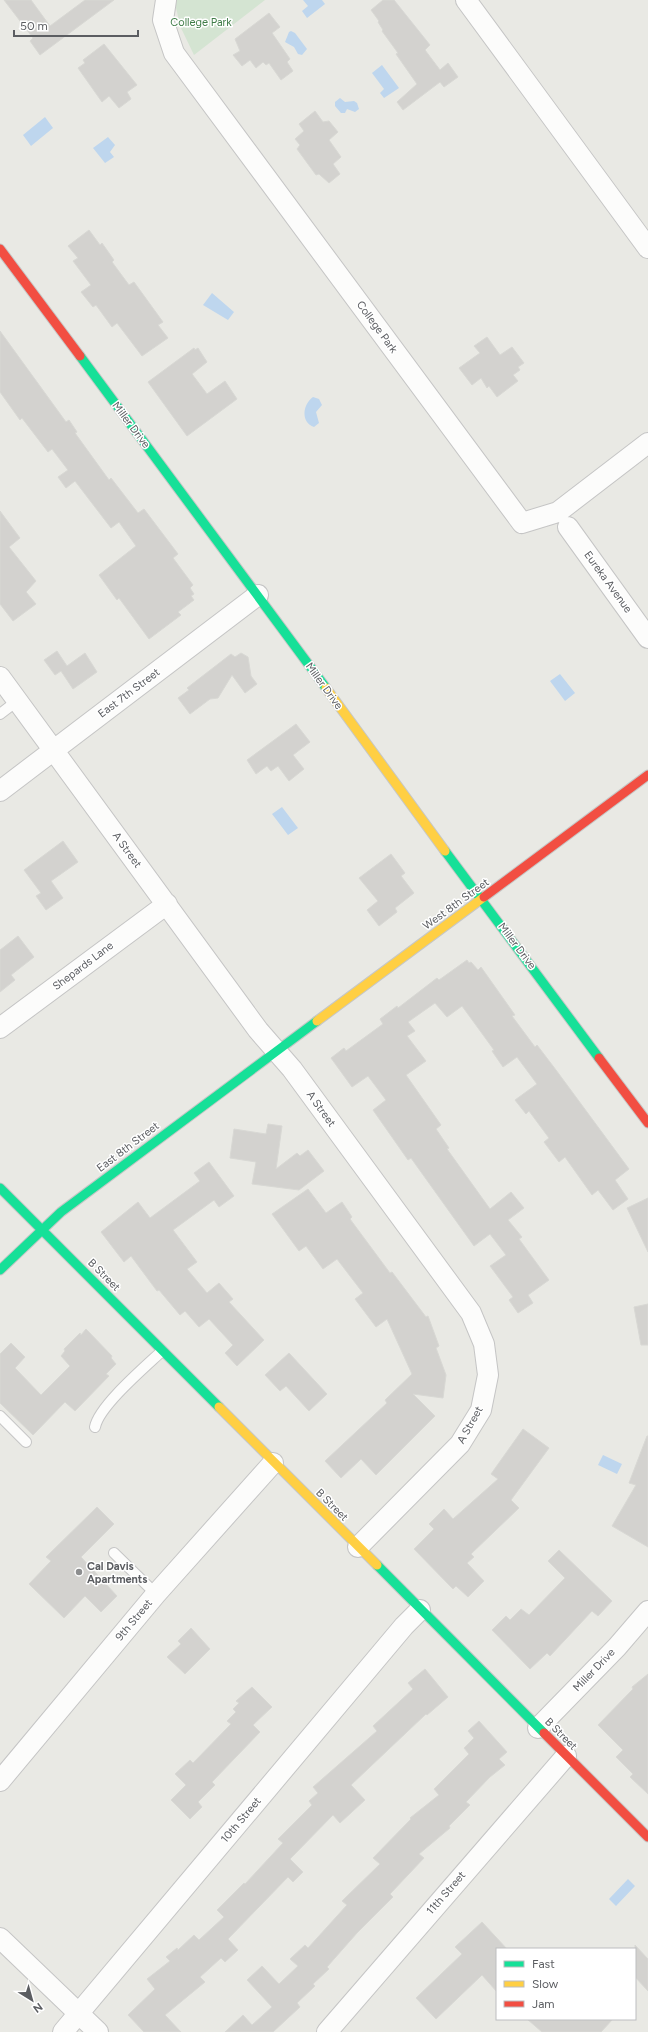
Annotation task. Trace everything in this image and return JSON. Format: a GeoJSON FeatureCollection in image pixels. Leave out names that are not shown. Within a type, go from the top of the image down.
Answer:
{"type":"FeatureCollection","features":[{"type":"Feature","properties":{"kind":"street","name":"College Park"},"geometry":{"type":"LineString","coordinates":[[166,0],[163,20],[174,52],[522,523],[558,512],[648,443]]}},
{"type":"Feature","properties":{"kind":"street"},"geometry":{"type":"LineString","coordinates":[[466,0],[648,248]]}},
{"type":"Feature","properties":{"kind":"street","name":"Miller Drive"},"geometry":{"type":"LineString","coordinates":[[0,249],[258,595],[481,900],[648,1123]]}},
{"type":"Feature","properties":{"kind":"street","name":"Eureka Avenue"},"geometry":{"type":"LineString","coordinates":[[568,527],[648,638]]}},
{"type":"Feature","properties":{"kind":"street","name":"East 7th Street"},"geometry":{"type":"LineString","coordinates":[[0,791],[258,595]]}},
{"type":"Feature","properties":{"kind":"street","name":"A Street"},"geometry":{"type":"LineString","coordinates":[[0,677],[258,1030],[277,1050],[471,1312],[484,1344],[488,1375],[481,1410],[460,1444],[358,1547]]}},
{"type":"Feature","properties":{"kind":"street","name":"West 8th Street"},"geometry":{"type":"LineString","coordinates":[[277,1050],[648,775]]}},
{"type":"Feature","properties":{"kind":"street","name":"Shepards Lane"},"geometry":{"type":"LineString","coordinates":[[0,1028],[167,904]]}},
{"type":"Feature","properties":{"kind":"street","name":"East 8th Street"},"geometry":{"type":"LineString","coordinates":[[0,1270],[42,1229],[63,1211],[277,1050]]}},
{"type":"Feature","properties":{"kind":"street","name":"B Street"},"geometry":{"type":"LineString","coordinates":[[0,1188],[648,1837]]}},
{"type":"Feature","properties":{"kind":"street","name":"9th Street"},"geometry":{"type":"LineString","coordinates":[[0,1780],[156,1594],[273,1463]]}},
{"type":"Feature","properties":{"kind":"street","name":"10th Street"},"geometry":{"type":"LineString","coordinates":[[63,2032],[399,1632],[420,1610]]}},
{"type":"Feature","properties":{"kind":"street","name":"Miller Drive"},"geometry":{"type":"LineString","coordinates":[[538,1728],[617,1646],[648,1611]]}},
{"type":"Feature","properties":{"kind":"street","name":"11th Street"},"geometry":{"type":"LineString","coordinates":[[326,2032],[566,1756]]}},
{"type":"Feature","properties":{"kind":"street"},"geometry":{"type":"LineString","coordinates":[[0,1938],[98,2032]]}},
{"type":"Feature","properties":{"kind":"lane"},"geometry":{"type":"LineString","coordinates":[[0,714],[17,701]]}},
{"type":"Feature","properties":{"kind":"lane"},"geometry":{"type":"LineString","coordinates":[[95,1427],[96,1420],[107,1406],[162,1351]]}},
{"type":"Feature","properties":{"kind":"lane"},"geometry":{"type":"LineString","coordinates":[[0,1416],[26,1442]]}},
{"type":"Feature","properties":{"kind":"lane"},"geometry":{"type":"LineString","coordinates":[[114,1553],[156,1594]]}},
{"type":"Feature","properties":{"kind":"green space","name":"College Park"},"geometry":{"type":"Polygon","coordinates":[[[174,0],[265,0],[194,55],[181,28],[174,0]]]}},
{"type":"Feature","properties":{"kind":"water"},"geometry":{"type":"Polygon","coordinates":[[[303,0],[322,0],[325,4],[307,18],[302,11],[308,6],[303,0]]]}},
{"type":"Feature","properties":{"kind":"water"},"geometry":{"type":"Polygon","coordinates":[[[291,31],[295,33],[307,49],[302,55],[298,54],[294,47],[285,42],[289,32],[291,31]]]}},
{"type":"Feature","properties":{"kind":"water"},"geometry":{"type":"Polygon","coordinates":[[[382,65],[399,88],[384,98],[380,93],[384,89],[372,73],[382,65]]]}},
{"type":"Feature","properties":{"kind":"water"},"geometry":{"type":"Polygon","coordinates":[[[340,98],[345,102],[354,101],[357,103],[359,109],[355,112],[347,109],[345,113],[341,113],[335,106],[335,102],[340,98]]]}},
{"type":"Feature","properties":{"kind":"water"},"geometry":{"type":"Polygon","coordinates":[[[45,117],[53,128],[31,146],[23,135],[45,117]]]}},
{"type":"Feature","properties":{"kind":"water"},"geometry":{"type":"Polygon","coordinates":[[[108,137],[115,145],[110,152],[114,157],[105,163],[93,148],[108,137]]]}},
{"type":"Feature","properties":{"kind":"water"},"geometry":{"type":"Polygon","coordinates":[[[212,293],[234,312],[228,320],[203,305],[212,293]]]}},
{"type":"Feature","properties":{"kind":"water"},"geometry":{"type":"Polygon","coordinates":[[[313,397],[319,399],[322,405],[316,412],[319,423],[314,427],[307,421],[304,413],[307,404],[313,397]]]}},
{"type":"Feature","properties":{"kind":"water"},"geometry":{"type":"Polygon","coordinates":[[[560,674],[575,693],[565,701],[550,681],[560,674]]]}},
{"type":"Feature","properties":{"kind":"water"},"geometry":{"type":"Polygon","coordinates":[[[282,807],[298,828],[288,835],[272,814],[282,807]]]}},
{"type":"Feature","properties":{"kind":"water"},"geometry":{"type":"Polygon","coordinates":[[[603,1455],[622,1464],[617,1474],[598,1465],[603,1455]]]}},
{"type":"Feature","properties":{"kind":"water"},"geometry":{"type":"Polygon","coordinates":[[[628,1879],[635,1886],[616,1906],[609,1899],[628,1879]]]}},
{"type":"Feature","properties":{"kind":"building"},"geometry":{"type":"Polygon","coordinates":[[[4,0],[31,0],[50,26],[85,0],[114,0],[40,55],[30,41],[33,38],[4,0]]]}},
{"type":"Feature","properties":{"kind":"building"},"geometry":{"type":"Polygon","coordinates":[[[383,0],[394,0],[430,45],[425,50],[440,70],[448,63],[458,77],[444,87],[440,82],[403,110],[397,102],[417,84],[396,54],[398,53],[382,31],[383,30],[378,22],[379,21],[371,10],[383,0]]]}},
{"type":"Feature","properties":{"kind":"building"},"geometry":{"type":"Polygon","coordinates":[[[269,13],[280,27],[272,33],[290,59],[287,62],[293,71],[281,80],[269,63],[266,65],[263,62],[256,68],[250,60],[242,66],[233,55],[240,51],[235,39],[269,13]]]}},
{"type":"Feature","properties":{"kind":"building"},"geometry":{"type":"Polygon","coordinates":[[[104,44],[137,85],[127,92],[131,99],[119,108],[109,96],[102,102],[78,68],[85,63],[83,60],[104,44]]]}},
{"type":"Feature","properties":{"kind":"building"},"geometry":{"type":"Polygon","coordinates":[[[315,111],[323,122],[329,121],[338,132],[329,140],[341,157],[333,164],[340,174],[329,183],[319,174],[316,175],[297,149],[300,145],[295,139],[304,131],[299,124],[315,111]]]}},
{"type":"Feature","properties":{"kind":"building"},"geometry":{"type":"Polygon","coordinates":[[[89,230],[100,245],[102,243],[114,260],[112,262],[129,285],[134,282],[163,322],[158,325],[168,338],[142,356],[117,323],[112,327],[96,305],[93,307],[81,292],[91,285],[73,261],[78,258],[68,246],[89,230]]]}},
{"type":"Feature","properties":{"kind":"building"},"geometry":{"type":"Polygon","coordinates":[[[0,331],[66,422],[69,420],[77,432],[75,433],[109,480],[111,478],[138,513],[144,509],[178,554],[173,558],[193,585],[190,588],[194,594],[191,596],[194,600],[178,612],[181,615],[149,639],[119,598],[117,600],[99,575],[136,546],[119,522],[111,528],[75,481],[66,488],[58,477],[68,470],[52,449],[48,452],[22,418],[20,420],[0,392],[0,331]]]}},
{"type":"Feature","properties":{"kind":"building"},"geometry":{"type":"Polygon","coordinates":[[[487,337],[500,355],[512,347],[524,363],[518,367],[520,370],[513,375],[518,381],[497,397],[489,386],[487,388],[481,378],[472,385],[459,368],[480,353],[474,346],[487,337]]]}},
{"type":"Feature","properties":{"kind":"building"},"geometry":{"type":"Polygon","coordinates":[[[194,348],[195,350],[198,348],[207,362],[192,374],[207,394],[225,381],[237,399],[187,436],[148,382],[194,348]]]}},
{"type":"Feature","properties":{"kind":"building"},"geometry":{"type":"Polygon","coordinates":[[[0,511],[20,538],[9,547],[36,581],[26,592],[36,604],[13,621],[0,604],[0,511]]]}},
{"type":"Feature","properties":{"kind":"building"},"geometry":{"type":"Polygon","coordinates":[[[57,651],[67,666],[85,653],[97,672],[73,689],[61,671],[55,675],[44,660],[57,651]]]}},
{"type":"Feature","properties":{"kind":"building"},"geometry":{"type":"Polygon","coordinates":[[[241,653],[248,657],[251,676],[257,684],[245,693],[232,675],[218,698],[210,699],[190,714],[178,698],[189,690],[187,688],[231,654],[235,657],[241,653]]]}},
{"type":"Feature","properties":{"kind":"building"},"geometry":{"type":"Polygon","coordinates":[[[296,724],[310,742],[293,755],[304,769],[289,781],[278,766],[271,771],[267,766],[256,774],[247,760],[296,724]]]}},
{"type":"Feature","properties":{"kind":"building"},"geometry":{"type":"Polygon","coordinates":[[[63,841],[78,862],[51,881],[63,898],[46,910],[36,896],[41,893],[24,870],[63,841]]]}},
{"type":"Feature","properties":{"kind":"building"},"geometry":{"type":"Polygon","coordinates":[[[391,854],[405,873],[401,876],[414,893],[395,908],[397,912],[379,926],[367,910],[378,901],[359,878],[391,854]]]}},
{"type":"Feature","properties":{"kind":"building"},"geometry":{"type":"Polygon","coordinates":[[[18,936],[34,957],[11,975],[15,980],[0,992],[0,950],[18,936]]]}},
{"type":"Feature","properties":{"kind":"building"},"geometry":{"type":"Polygon","coordinates":[[[467,960],[469,963],[471,962],[478,970],[481,967],[515,1015],[512,1016],[535,1047],[537,1045],[629,1169],[615,1180],[628,1199],[613,1210],[598,1190],[592,1195],[565,1157],[559,1162],[544,1142],[549,1138],[529,1111],[526,1114],[515,1100],[537,1084],[517,1057],[503,1067],[492,1051],[494,1050],[462,1006],[447,1017],[435,1003],[408,1022],[415,1031],[407,1036],[426,1061],[406,1075],[441,1125],[436,1129],[449,1148],[447,1149],[490,1209],[511,1192],[524,1208],[508,1220],[522,1237],[519,1239],[549,1280],[528,1295],[533,1303],[518,1313],[509,1300],[513,1297],[490,1266],[506,1255],[490,1234],[474,1246],[411,1158],[408,1160],[373,1110],[386,1100],[368,1076],[352,1087],[331,1058],[344,1048],[346,1051],[383,1024],[380,1019],[397,1006],[398,1008],[437,978],[439,980],[467,960]]]}},
{"type":"Feature","properties":{"kind":"building"},"geometry":{"type":"Polygon","coordinates":[[[268,1124],[282,1126],[276,1169],[297,1153],[300,1156],[308,1150],[324,1171],[299,1190],[252,1184],[256,1162],[230,1158],[234,1129],[266,1134],[268,1124]]]}},
{"type":"Feature","properties":{"kind":"building"},"geometry":{"type":"Polygon","coordinates":[[[209,1162],[234,1196],[219,1207],[214,1200],[173,1230],[197,1262],[187,1269],[207,1293],[219,1283],[233,1299],[229,1302],[264,1340],[237,1366],[225,1353],[233,1345],[209,1319],[199,1327],[185,1311],[180,1315],[159,1290],[157,1291],[131,1256],[124,1262],[101,1232],[138,1202],[150,1218],[200,1181],[194,1173],[209,1162]]]}},
{"type":"Feature","properties":{"kind":"building"},"geometry":{"type":"Polygon","coordinates":[[[308,1189],[326,1213],[342,1202],[352,1217],[350,1219],[390,1273],[392,1272],[426,1317],[428,1316],[439,1346],[436,1348],[446,1375],[443,1398],[413,1394],[435,1416],[376,1475],[361,1459],[341,1478],[325,1461],[387,1403],[385,1400],[412,1374],[387,1319],[376,1327],[355,1299],[363,1293],[337,1259],[323,1269],[306,1246],[299,1251],[272,1214],[308,1189]]]}},
{"type":"Feature","properties":{"kind":"building"},"geometry":{"type":"Polygon","coordinates":[[[648,1198],[648,1252],[627,1208],[648,1198]]]}},
{"type":"Feature","properties":{"kind":"building"},"geometry":{"type":"Polygon","coordinates":[[[648,1304],[648,1345],[641,1345],[634,1307],[648,1304]]]}},
{"type":"Feature","properties":{"kind":"building"},"geometry":{"type":"Polygon","coordinates":[[[86,1329],[112,1356],[111,1358],[116,1364],[106,1374],[109,1376],[75,1411],[65,1402],[33,1435],[0,1403],[0,1354],[11,1343],[25,1357],[15,1368],[41,1395],[70,1366],[61,1356],[65,1351],[64,1349],[86,1329]]]}},
{"type":"Feature","properties":{"kind":"building"},"geometry":{"type":"Polygon","coordinates":[[[289,1353],[327,1394],[309,1411],[286,1386],[280,1391],[265,1375],[289,1353]]]}},
{"type":"Feature","properties":{"kind":"building"},"geometry":{"type":"Polygon","coordinates":[[[523,1429],[549,1448],[511,1500],[519,1508],[471,1554],[474,1557],[467,1563],[484,1581],[468,1597],[456,1586],[453,1589],[414,1549],[434,1529],[429,1524],[444,1509],[453,1519],[498,1479],[491,1474],[523,1429]]]}},
{"type":"Feature","properties":{"kind":"building"},"geometry":{"type":"Polygon","coordinates":[[[647,1436],[648,1547],[612,1526],[636,1485],[629,1483],[647,1436]]]}},
{"type":"Feature","properties":{"kind":"building","name":"Cal Davis Apartments"},"geometry":{"type":"Polygon","coordinates":[[[97,1507],[114,1524],[81,1557],[117,1596],[101,1612],[85,1596],[64,1618],[29,1584],[51,1561],[46,1557],[97,1507]]]}},
{"type":"Feature","properties":{"kind":"building"},"geometry":{"type":"Polygon","coordinates":[[[559,1550],[612,1601],[598,1616],[592,1611],[550,1656],[547,1653],[530,1669],[492,1630],[506,1616],[510,1620],[521,1609],[529,1615],[565,1578],[548,1561],[559,1550]]]}},
{"type":"Feature","properties":{"kind":"building"},"geometry":{"type":"Polygon","coordinates":[[[191,1628],[210,1649],[185,1674],[167,1657],[181,1644],[178,1641],[191,1628]]]}},
{"type":"Feature","properties":{"kind":"building"},"geometry":{"type":"Polygon","coordinates":[[[425,1669],[448,1697],[427,1715],[426,1714],[351,1785],[365,1800],[340,1823],[333,1815],[290,1859],[303,1872],[293,1882],[288,1877],[228,1939],[238,1950],[225,1962],[221,1958],[200,1977],[205,1982],[165,2015],[181,2032],[144,2032],[128,2015],[155,1989],[147,1979],[170,1961],[166,1957],[177,1948],[178,1950],[194,1935],[199,1940],[224,1917],[217,1910],[244,1883],[245,1884],[283,1843],[278,1839],[312,1805],[309,1801],[318,1793],[313,1787],[377,1731],[373,1726],[413,1689],[408,1683],[425,1669]]]}},
{"type":"Feature","properties":{"kind":"building"},"geometry":{"type":"Polygon","coordinates":[[[648,1674],[648,1794],[630,1777],[633,1774],[616,1757],[623,1750],[598,1725],[633,1689],[632,1687],[648,1674]]]}},
{"type":"Feature","properties":{"kind":"building"},"geometry":{"type":"Polygon","coordinates":[[[252,1687],[272,1707],[253,1725],[260,1732],[212,1782],[215,1785],[198,1802],[202,1807],[190,1819],[171,1800],[186,1785],[175,1774],[190,1760],[193,1763],[231,1724],[227,1721],[236,1712],[233,1709],[239,1703],[236,1701],[252,1687]]]}},
{"type":"Feature","properties":{"kind":"building"},"geometry":{"type":"Polygon","coordinates":[[[479,1721],[507,1752],[499,1759],[505,1765],[490,1777],[466,1802],[470,1805],[449,1826],[450,1828],[419,1854],[424,1858],[390,1894],[393,1897],[357,1933],[327,1967],[329,1969],[313,1984],[315,1986],[297,2003],[300,2007],[273,2032],[225,2032],[243,2015],[252,2025],[272,2007],[247,1980],[262,1966],[279,1984],[298,1966],[290,1959],[305,1945],[308,1948],[347,1905],[342,1901],[380,1864],[373,1858],[411,1819],[410,1818],[439,1795],[434,1789],[469,1754],[464,1748],[474,1738],[468,1731],[479,1721]]]}},
{"type":"Feature","properties":{"kind":"building"},"geometry":{"type":"Polygon","coordinates":[[[482,1922],[506,1948],[496,1948],[496,1991],[482,1975],[436,2019],[416,1998],[462,1954],[455,1947],[482,1922]]]}},
{"type":"Feature","properties":{"kind":"building"},"geometry":{"type":"Polygon","coordinates":[[[635,1945],[648,1959],[648,1991],[636,1978],[635,1945]]]}},
{"type":"Feature","properties":{"kind":"building"},"geometry":{"type":"Polygon","coordinates":[[[528,2020],[612,2020],[601,2032],[542,2032],[528,2020]]]}},
{"type":"Feature","properties":{"kind":"traffic: fast"},"geometry":{"type":"LineString","coordinates":[[80,356],[326,688]]}},
{"type":"Feature","properties":{"kind":"traffic: fast"},"geometry":{"type":"LineString","coordinates":[[445,851],[599,1058]]}},
{"type":"Feature","properties":{"kind":"traffic: fast"},"geometry":{"type":"LineString","coordinates":[[0,1270],[61,1212],[317,1021]]}},
{"type":"Feature","properties":{"kind":"traffic: fast"},"geometry":{"type":"LineString","coordinates":[[0,1188],[219,1407]]}},
{"type":"Feature","properties":{"kind":"traffic: fast"},"geometry":{"type":"LineString","coordinates":[[377,1565],[544,1733]]}},
{"type":"Feature","properties":{"kind":"traffic: slow"},"geometry":{"type":"LineString","coordinates":[[326,688],[445,851]]}},
{"type":"Feature","properties":{"kind":"traffic: slow"},"geometry":{"type":"LineString","coordinates":[[317,1021],[484,897]]}},
{"type":"Feature","properties":{"kind":"traffic: slow"},"geometry":{"type":"LineString","coordinates":[[219,1407],[377,1565]]}},
{"type":"Feature","properties":{"kind":"traffic: jam"},"geometry":{"type":"LineString","coordinates":[[0,249],[80,356]]}},
{"type":"Feature","properties":{"kind":"traffic: jam"},"geometry":{"type":"LineString","coordinates":[[484,897],[648,775]]}},
{"type":"Feature","properties":{"kind":"traffic: jam"},"geometry":{"type":"LineString","coordinates":[[599,1058],[648,1123]]}},
{"type":"Feature","properties":{"kind":"traffic: jam"},"geometry":{"type":"LineString","coordinates":[[544,1733],[648,1837]]}},
{"type":"Feature","properties":{"kind":"place","name":"Cal Davis Apartments"},"geometry":{"type":"Point","coordinates":[79,1572]}}]}
